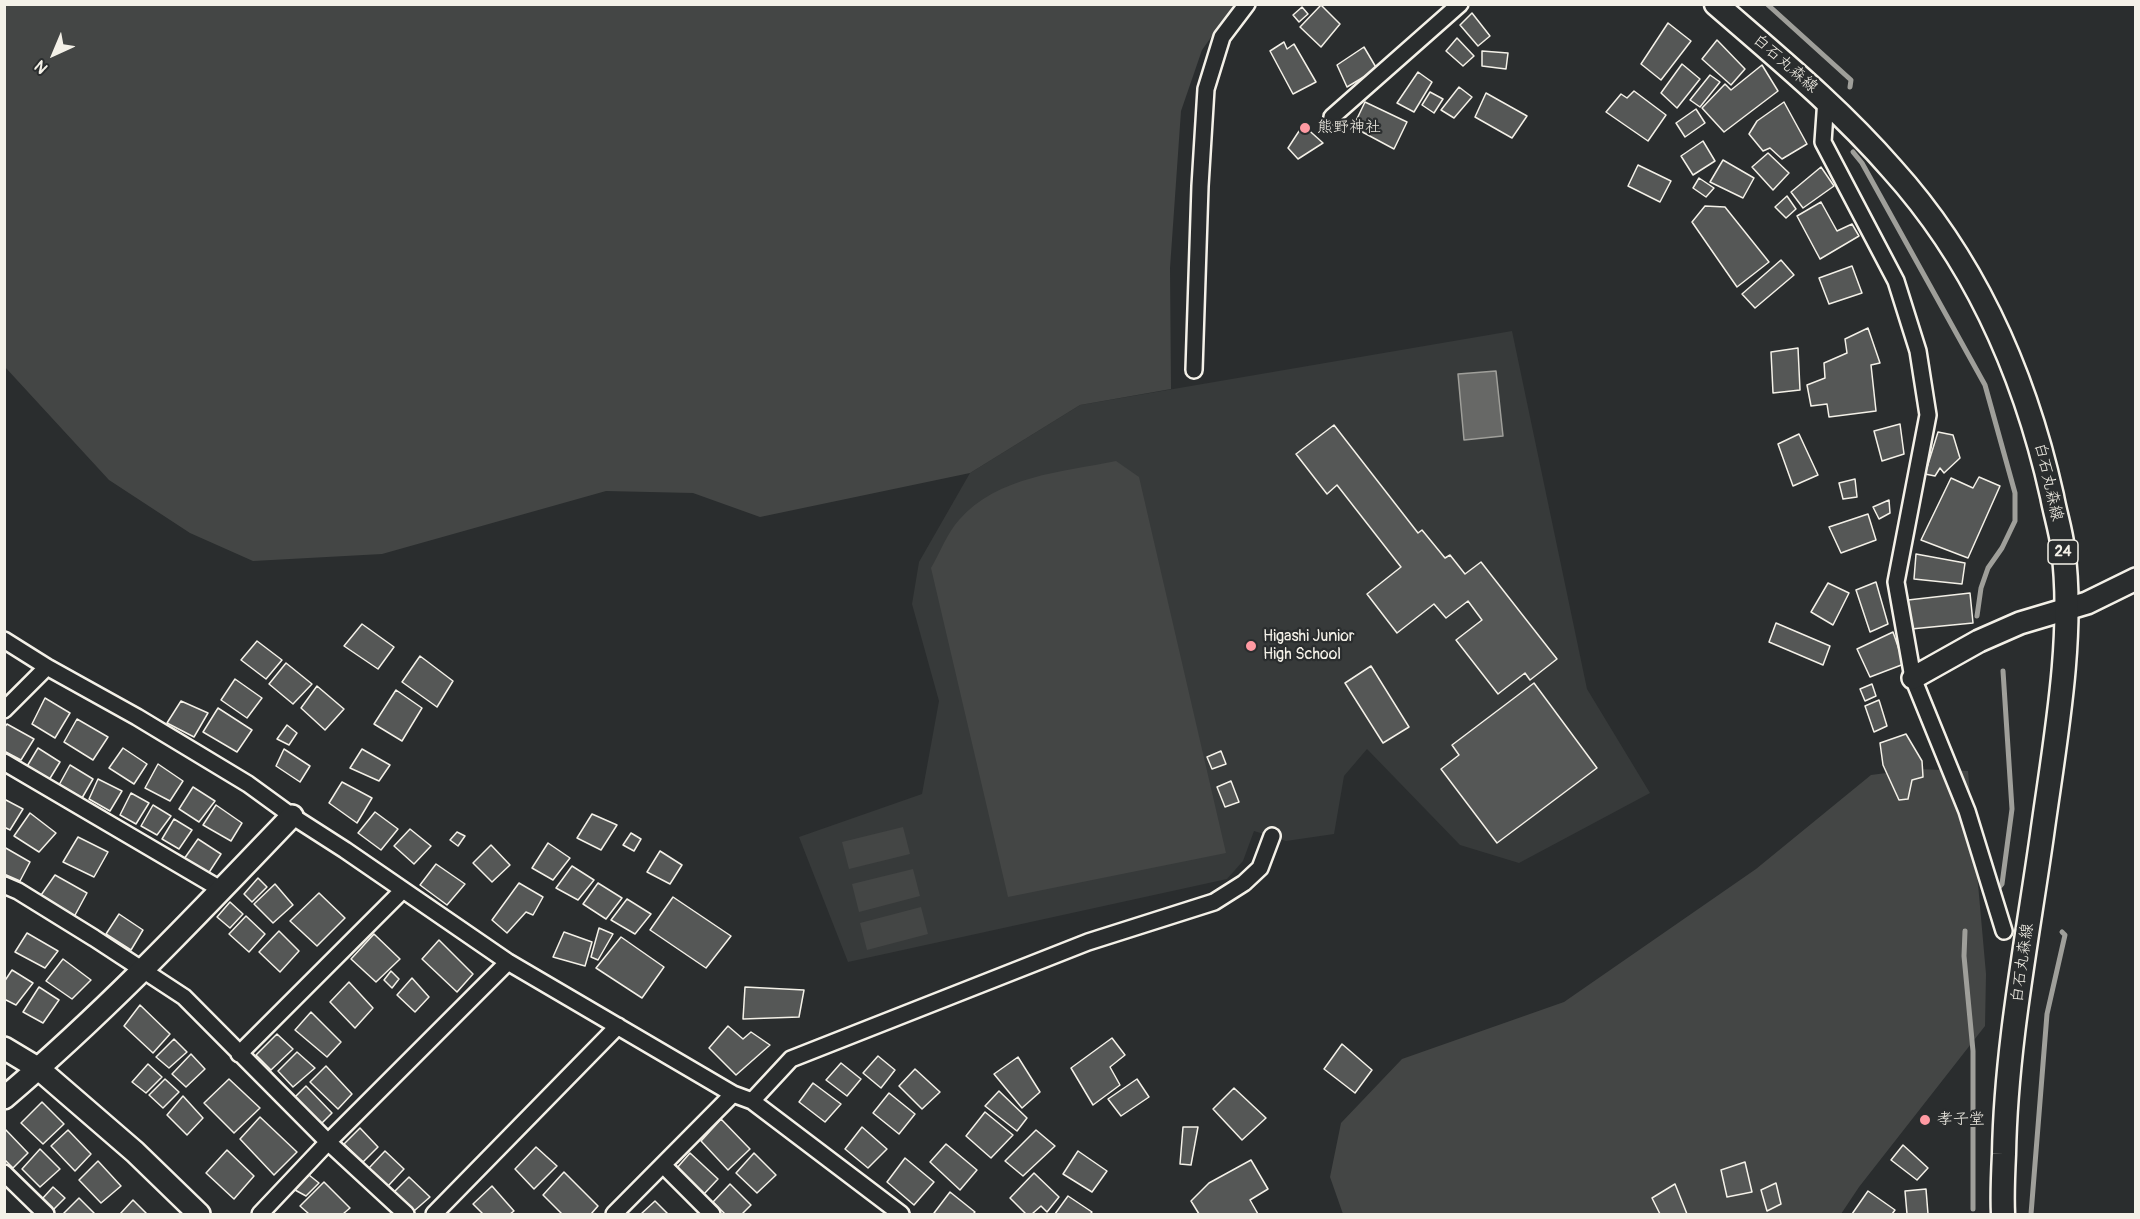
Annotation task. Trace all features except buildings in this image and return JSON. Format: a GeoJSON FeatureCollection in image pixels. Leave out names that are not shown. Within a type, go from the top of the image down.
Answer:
{"type":"FeatureCollection","features":[{"type":"Feature","properties":{"kind":"main road","name":"白石丸森線"},"geometry":{"type":"LineString","coordinates":[[1716,4],[1826,99],[1892,169],[1930,214],[1986,306],[2017,375],[2042,451],[2063,548],[2066,609],[2062,677],[2042,835],[2021,970],[2005,1105],[2003,1215]]}},
{"type":"Feature","properties":{"kind":"street"},"geometry":{"type":"LineString","coordinates":[[1194,370],[1200,186],[1206,89],[1222,37],[1247,4]]}},
{"type":"Feature","properties":{"kind":"street"},"geometry":{"type":"LineString","coordinates":[[1332,117],[1460,4]]}},
{"type":"Feature","properties":{"kind":"street"},"geometry":{"type":"LineString","coordinates":[[1826,99],[1823,142],[1896,281],[1918,351],[1928,415],[1896,582],[1913,678],[1966,811],[2004,931]]}},
{"type":"Feature","properties":{"kind":"street"},"geometry":{"type":"LineString","coordinates":[[1913,678],[1979,641],[2020,623],[2087,603],[2136,579]]}},
{"type":"Feature","properties":{"kind":"street"},"geometry":{"type":"LineString","coordinates":[[4,640],[248,784],[508,962],[733,1094],[752,1101],[901,1215]]}},
{"type":"Feature","properties":{"kind":"street"},"geometry":{"type":"LineString","coordinates":[[4,710],[47,667]]}},
{"type":"Feature","properties":{"kind":"street"},"geometry":{"type":"LineString","coordinates":[[4,762],[222,890]]}},
{"type":"Feature","properties":{"kind":"street"},"geometry":{"type":"LineString","coordinates":[[4,1098],[39,1069],[144,969],[292,816]]}},
{"type":"Feature","properties":{"kind":"street"},"geometry":{"type":"LineString","coordinates":[[752,1101],[791,1059],[1088,942],[1214,902],[1244,883],[1260,868],[1272,836]]}},
{"type":"Feature","properties":{"kind":"street"},"geometry":{"type":"LineString","coordinates":[[4,885],[18,891],[144,969],[184,997],[328,1142],[406,1215]]}},
{"type":"Feature","properties":{"kind":"street"},"geometry":{"type":"LineString","coordinates":[[239,1054],[402,891]]}},
{"type":"Feature","properties":{"kind":"street"},"geometry":{"type":"LineString","coordinates":[[260,1215],[328,1142],[508,962]]}},
{"type":"Feature","properties":{"kind":"street"},"geometry":{"type":"LineString","coordinates":[[434,1215],[618,1026]]}},
{"type":"Feature","properties":{"kind":"street"},"geometry":{"type":"LineString","coordinates":[[4,1047],[39,1069],[135,1152],[199,1215]]}},
{"type":"Feature","properties":{"kind":"street"},"geometry":{"type":"LineString","coordinates":[[614,1215],[733,1094]]}},
{"type":"Feature","properties":{"kind":"street"},"geometry":{"type":"LineString","coordinates":[[663,1165],[712,1215]]}},
{"type":"Feature","properties":{"kind":"street"},"geometry":{"type":"LineString","coordinates":[[4,1173],[46,1215]]}},
{"type":"Feature","properties":{"kind":"shaded area"},"geometry":{"type":"Polygon","coordinates":[[[5,4],[1234,5],[1202,50],[1181,111],[1170,268],[1171,389],[1080,405],[970,473],[760,517],[693,493],[606,491],[382,554],[253,561],[190,533],[109,480],[5,367],[5,4]]]}},
{"type":"Feature","properties":{"kind":"shaded area","name":"Higashi Junior High School"},"geometry":{"type":"Polygon","coordinates":[[[1512,331],[1587,689],[1650,793],[1519,863],[1460,845],[1367,749],[1344,776],[1334,834],[1286,841],[1254,831],[1243,861],[1227,879],[848,962],[799,837],[922,794],[939,701],[912,604],[919,562],[970,473],[1080,405],[1512,331]]]}},
{"type":"Feature","properties":{"kind":"shaded area"},"geometry":{"type":"Polygon","coordinates":[[[1496,371],[1503,436],[1464,440],[1458,374],[1496,371]]]}},
{"type":"Feature","properties":{"kind":"shaded area"},"geometry":{"type":"Polygon","coordinates":[[[1116,461],[1139,477],[1226,853],[1008,897],[931,568],[959,520],[974,505],[992,494],[1032,478],[1116,461]]]}},
{"type":"Feature","properties":{"kind":"shaded area"},"geometry":{"type":"Polygon","coordinates":[[[1917,769],[1968,771],[1986,974],[1985,1026],[1859,1187],[1841,1214],[1343,1214],[1330,1177],[1341,1123],[1402,1059],[1564,1002],[1756,869],[1871,775],[1917,769]]]}},
{"type":"Feature","properties":{"kind":"shaded area"},"geometry":{"type":"Polygon","coordinates":[[[903,827],[910,854],[849,869],[842,842],[903,827]]]}},
{"type":"Feature","properties":{"kind":"shaded area"},"geometry":{"type":"Polygon","coordinates":[[[913,869],[920,896],[859,912],[852,884],[913,869]]]}},
{"type":"Feature","properties":{"kind":"shaded area"},"geometry":{"type":"Polygon","coordinates":[[[921,907],[928,934],[867,950],[860,923],[921,907]]]}},
{"type":"Feature","properties":{"kind":"waterway"},"geometry":{"type":"LineString","coordinates":[[1767,4],[1851,80],[1850,87]]}},
{"type":"Feature","properties":{"kind":"waterway"},"geometry":{"type":"LineString","coordinates":[[1853,152],[1862,163],[1985,385],[2015,493],[2015,521],[2002,548],[1988,568],[1981,588],[1977,616]]}},
{"type":"Feature","properties":{"kind":"waterway"},"geometry":{"type":"LineString","coordinates":[[1997,890],[2002,884],[2012,809],[2003,671]]}},
{"type":"Feature","properties":{"kind":"waterway"},"geometry":{"type":"LineString","coordinates":[[1965,931],[1964,956],[1973,1051],[1973,1209]]}},
{"type":"Feature","properties":{"kind":"waterway"},"geometry":{"type":"LineString","coordinates":[[2031,1214],[2047,1014],[2065,935],[2062,932]]}},
{"type":"Feature","properties":{"kind":"place","name":"熊野神社"},"geometry":{"type":"Point","coordinates":[1305,128]}},
{"type":"Feature","properties":{"kind":"place","name":"Higashi Junior High School"},"geometry":{"type":"Point","coordinates":[1251,646]}},
{"type":"Feature","properties":{"kind":"place","name":"孝子堂"},"geometry":{"type":"Point","coordinates":[1925,1120]}}]}
